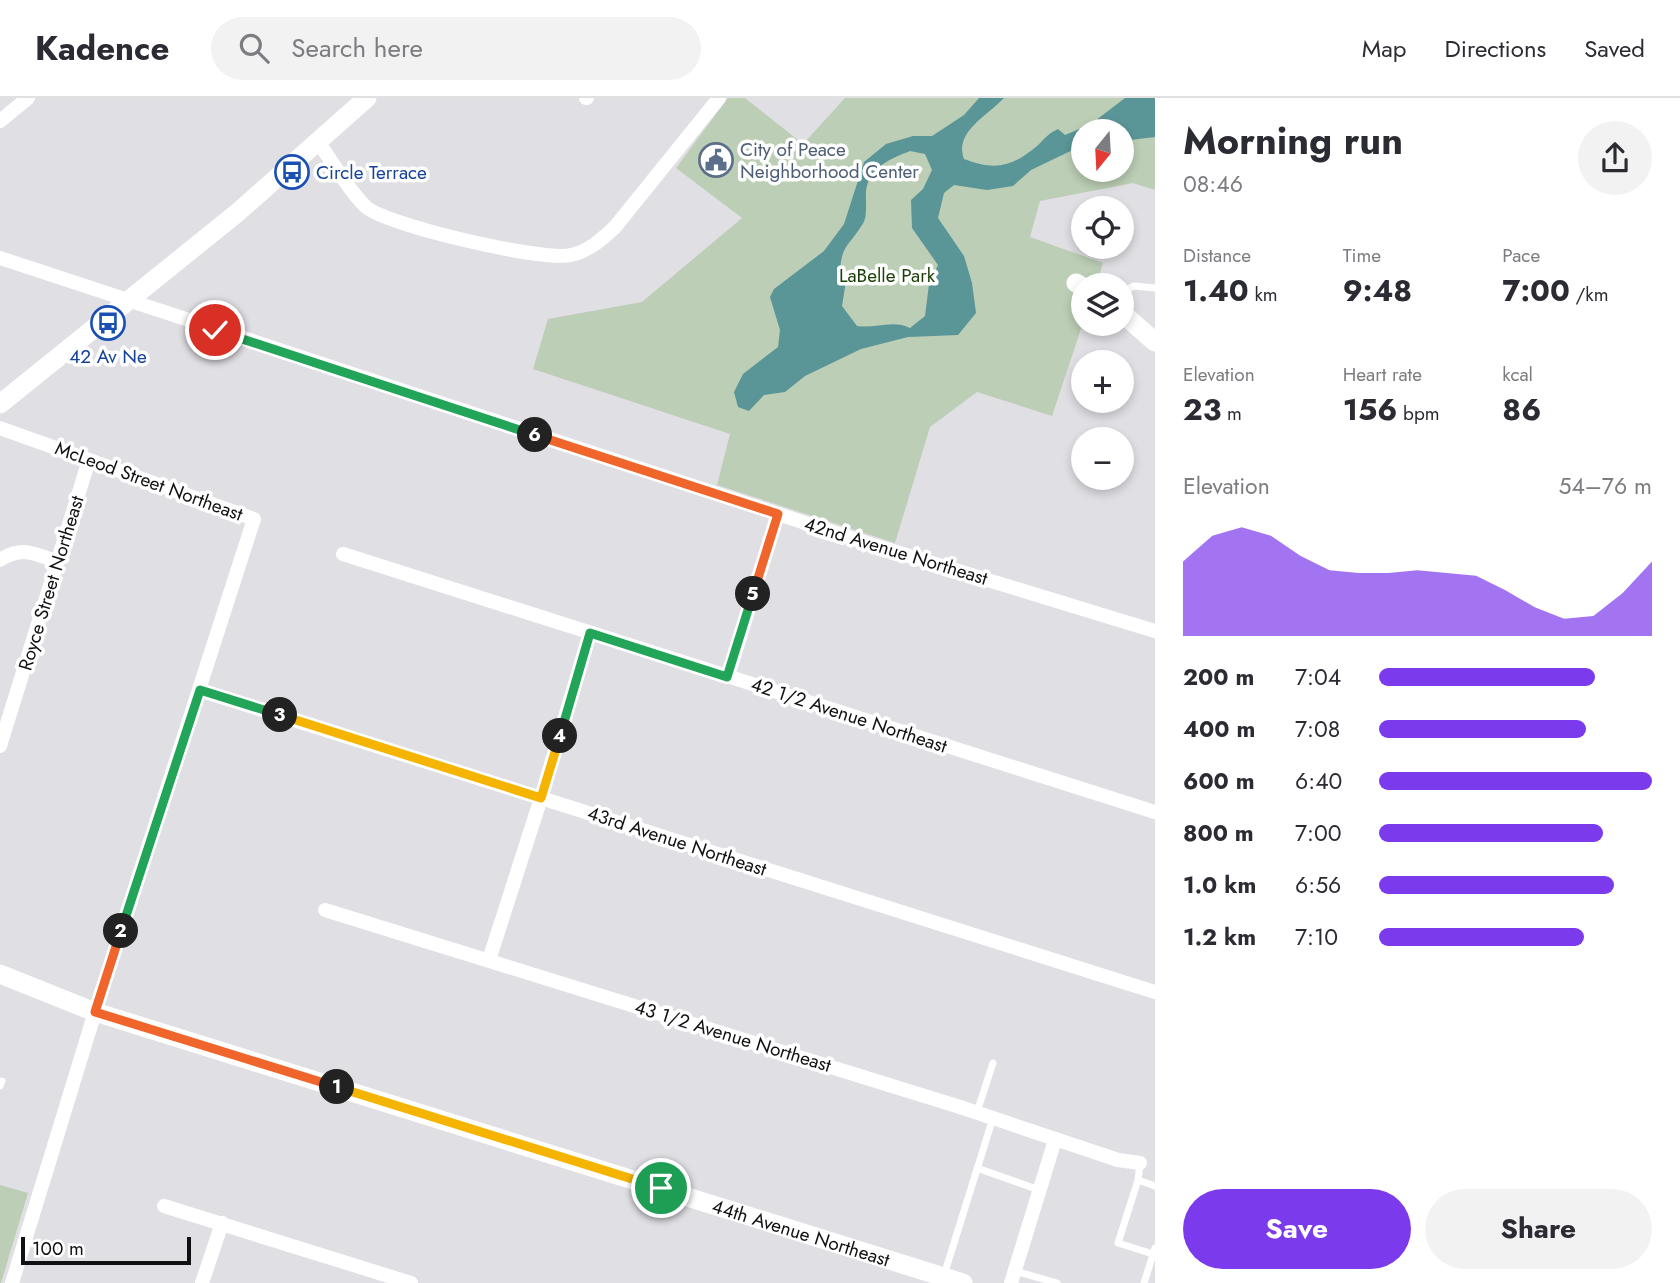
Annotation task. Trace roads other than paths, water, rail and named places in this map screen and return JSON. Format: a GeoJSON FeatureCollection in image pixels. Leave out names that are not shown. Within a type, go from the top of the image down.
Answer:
{"type":"FeatureCollection","features":[{"type":"Feature","properties":{"kind":"street"},"geometry":{"type":"LineString","coordinates":[[0,121],[28,98]]}},
{"type":"Feature","properties":{"kind":"street"},"geometry":{"type":"LineString","coordinates":[[0,404],[237,213],[367,98]]}},
{"type":"Feature","properties":{"kind":"street"},"geometry":{"type":"LineString","coordinates":[[318,142],[366,208],[390,219],[515,252],[569,256],[595,246],[615,228],[719,98]]}},
{"type":"Feature","properties":{"kind":"street","name":"42nd Avenue Northeast"},"geometry":{"type":"LineString","coordinates":[[0,258],[778,514],[1155,631]]}},
{"type":"Feature","properties":{"kind":"street"},"geometry":{"type":"LineString","coordinates":[[1134,324],[1155,342]]}},
{"type":"Feature","properties":{"kind":"street","name":"McLeod Street Northeast"},"geometry":{"type":"LineString","coordinates":[[0,428],[254,519],[95,1012],[12,1283]]}},
{"type":"Feature","properties":{"kind":"street","name":"Royce Street Northeast"},"geometry":{"type":"LineString","coordinates":[[0,746],[89,460]]}},
{"type":"Feature","properties":{"kind":"street"},"geometry":{"type":"LineString","coordinates":[[727,677],[778,514]]}},
{"type":"Feature","properties":{"kind":"street"},"geometry":{"type":"LineString","coordinates":[[0,560],[10,553],[26,550],[57,562]]}},
{"type":"Feature","properties":{"kind":"street","name":"42 1/2 Avenue Northeast"},"geometry":{"type":"LineString","coordinates":[[343,554],[1155,812]]}},
{"type":"Feature","properties":{"kind":"street"},"geometry":{"type":"LineString","coordinates":[[489,960],[590,633]]}},
{"type":"Feature","properties":{"kind":"street","name":"43rd Avenue Northeast"},"geometry":{"type":"LineString","coordinates":[[200,690],[1155,992]]}},
{"type":"Feature","properties":{"kind":"street","name":"43 1/2 Avenue Northeast"},"geometry":{"type":"LineString","coordinates":[[325,910],[993,1118],[1118,1160],[1140,1163]]}},
{"type":"Feature","properties":{"kind":"street","name":"44th Avenue Northeast"},"geometry":{"type":"LineString","coordinates":[[0,974],[95,1012],[963,1283]]}},
{"type":"Feature","properties":{"kind":"street"},"geometry":{"type":"LineString","coordinates":[[1013,1277],[1055,1140]]}},
{"type":"Feature","properties":{"kind":"street"},"geometry":{"type":"LineString","coordinates":[[164,1206],[411,1283]]}},
{"type":"Feature","properties":{"kind":"street"},"geometry":{"type":"LineString","coordinates":[[202,1283],[222,1223]]}},
{"type":"Feature","properties":{"kind":"lane"},"geometry":{"type":"LineString","coordinates":[[1134,286],[1155,288]]}},
{"type":"Feature","properties":{"kind":"lane"},"geometry":{"type":"LineString","coordinates":[[977,1113],[993,1063]]}},
{"type":"Feature","properties":{"kind":"lane"},"geometry":{"type":"LineString","coordinates":[[944,1277],[993,1118]]}},
{"type":"Feature","properties":{"kind":"lane"},"geometry":{"type":"LineString","coordinates":[[1140,1163],[1138,1180],[1118,1243],[1154,1251],[1144,1283]]}},
{"type":"Feature","properties":{"kind":"lane"},"geometry":{"type":"LineString","coordinates":[[977,1168],[1040,1190]]}},
{"type":"Feature","properties":{"kind":"lane"},"geometry":{"type":"LineString","coordinates":[[1138,1180],[1155,1185]]}},
{"type":"Feature","properties":{"kind":"lane"},"geometry":{"type":"LineString","coordinates":[[1013,1277],[1055,1282]]}},
{"type":"Feature","properties":{"kind":"water"},"geometry":{"type":"Polygon","coordinates":[[[979,98],[1004,98],[968,133],[962,149],[964,159],[994,166],[1011,163],[1058,129],[1065,135],[1071,132],[1071,151],[1031,170],[1013,186],[987,190],[954,185],[944,193],[938,218],[964,256],[972,283],[976,313],[958,335],[908,337],[861,349],[805,376],[785,392],[764,395],[749,411],[738,407],[734,392],[743,374],[778,347],[780,330],[770,297],[774,289],[824,251],[844,224],[864,162],[886,144],[913,136],[932,136],[964,115],[979,98]],[[910,151],[885,162],[869,181],[866,189],[865,220],[846,246],[840,273],[846,281],[842,306],[857,326],[897,324],[910,328],[925,316],[929,284],[938,265],[912,228],[911,200],[923,189],[932,170],[925,154],[910,151]]]}},
{"type":"Feature","properties":{"kind":"water"},"geometry":{"type":"Polygon","coordinates":[[[1125,98],[1155,98],[1155,137],[1134,140],[1134,119],[1098,119],[1125,98]]]}},
{"type":"Feature","properties":{"kind":"place","name":"City of Peace Neighborhood Center"},"geometry":{"type":"Point","coordinates":[716,160]}},
{"type":"Feature","properties":{"kind":"place","name":"Circle Terrace"},"geometry":{"type":"Point","coordinates":[292,172]}},
{"type":"Feature","properties":{"kind":"place","name":"42 Av Ne"},"geometry":{"type":"Point","coordinates":[108,323]}},
{"type":"Feature","properties":{"kind":"park label","name":"LaBelle Park"},"geometry":{"type":"Point","coordinates":[887,275]}}]}
